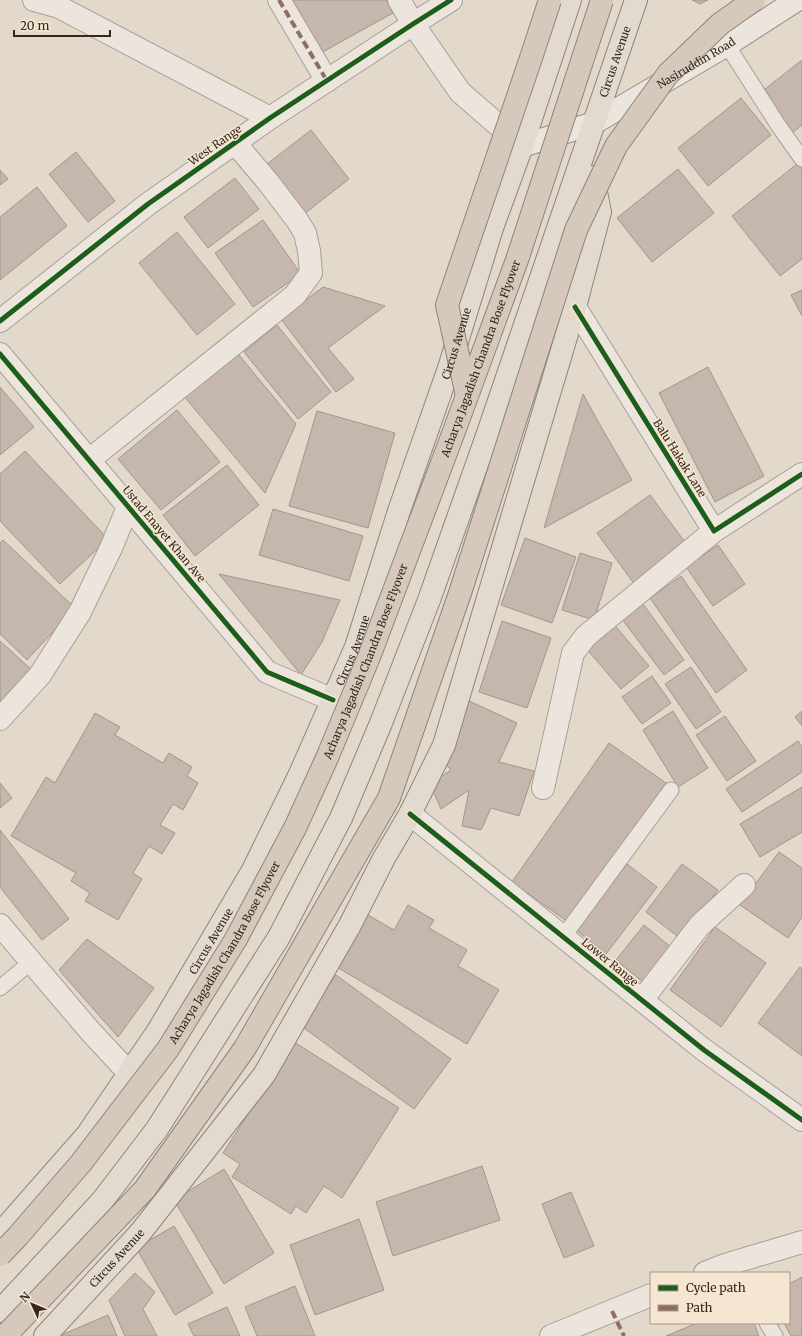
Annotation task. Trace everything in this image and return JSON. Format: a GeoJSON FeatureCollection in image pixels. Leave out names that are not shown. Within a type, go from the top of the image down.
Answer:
{"type":"FeatureCollection","features":[{"type":"Feature","properties":{"kind":"highway"},"geometry":{"type":"LineString","coordinates":[[467,396],[447,305],[530,63],[550,0]]}},
{"type":"Feature","properties":{"kind":"highway","name":"Acharya Jagadish Chandra Bose Flyover"},"geometry":{"type":"LineString","coordinates":[[0,1256],[81,1163],[168,1049],[236,939],[295,828],[330,751],[369,657],[467,396],[517,260],[602,0]]}},
{"type":"Feature","properties":{"kind":"highway"},"geometry":{"type":"LineString","coordinates":[[5,1336],[145,1189],[245,1048],[389,798],[460,593],[576,230],[616,146],[668,74],[720,24],[754,0]]}},
{"type":"Feature","properties":{"kind":"main road","name":"Circus Avenue"},"geometry":{"type":"LineString","coordinates":[[0,1234],[87,1135],[158,1031],[253,870],[299,776],[356,647],[399,511],[449,368],[492,228],[522,146],[570,0]]}},
{"type":"Feature","properties":{"kind":"main road","name":"Circus Avenue"},"geometry":{"type":"LineString","coordinates":[[44,1336],[140,1233],[264,1075],[350,926],[384,858],[410,814],[444,745],[575,307],[600,212],[586,146],[636,0]]}},
{"type":"Feature","properties":{"kind":"main road"},"geometry":{"type":"LineString","coordinates":[[0,1311],[102,1201],[157,1129],[279,937],[341,818],[381,723],[429,600],[586,146]]}},
{"type":"Feature","properties":{"kind":"street"},"geometry":{"type":"LineString","coordinates":[[34,0],[59,7],[270,118]]}},
{"type":"Feature","properties":{"kind":"street"},"geometry":{"type":"LineString","coordinates":[[279,0],[327,81]]}},
{"type":"Feature","properties":{"kind":"street"},"geometry":{"type":"LineString","coordinates":[[399,0],[413,24],[460,92],[522,146]]}},
{"type":"Feature","properties":{"kind":"street","name":"West Range"},"geometry":{"type":"LineString","coordinates":[[0,321],[148,204],[270,118],[451,0]]}},
{"type":"Feature","properties":{"kind":"street","name":"Nasiruddin Road"},"geometry":{"type":"LineString","coordinates":[[522,146],[594,123],[727,45],[797,0]]}},
{"type":"Feature","properties":{"kind":"street"},"geometry":{"type":"LineString","coordinates":[[89,460],[295,295],[311,273],[306,234],[298,220],[235,143]]}},
{"type":"Feature","properties":{"kind":"street","name":"Balu Hakak Lane"},"geometry":{"type":"LineString","coordinates":[[575,307],[714,530]]}},
{"type":"Feature","properties":{"kind":"street","name":"Ustad Enayet Khan Ave"},"geometry":{"type":"LineString","coordinates":[[0,354],[267,672],[333,700]]}},
{"type":"Feature","properties":{"kind":"street"},"geometry":{"type":"LineString","coordinates":[[543,788],[573,653],[586,636],[714,530],[802,474]]}},
{"type":"Feature","properties":{"kind":"street"},"geometry":{"type":"LineString","coordinates":[[0,719],[40,675],[80,612],[111,548],[128,506]]}},
{"type":"Feature","properties":{"kind":"street","name":"Lower Range"},"geometry":{"type":"LineString","coordinates":[[410,814],[704,1050],[802,1120]]}},
{"type":"Feature","properties":{"kind":"street"},"geometry":{"type":"LineString","coordinates":[[642,1000],[700,925],[744,885]]}},
{"type":"Feature","properties":{"kind":"street"},"geometry":{"type":"LineString","coordinates":[[0,925],[90,1031],[129,1073]]}},
{"type":"Feature","properties":{"kind":"street"},"geometry":{"type":"LineString","coordinates":[[711,1272],[736,1268],[802,1242]]}},
{"type":"Feature","properties":{"kind":"street"},"geometry":{"type":"LineString","coordinates":[[551,1336],[650,1295]]}},
{"type":"Feature","properties":{"kind":"lane"},"geometry":{"type":"LineString","coordinates":[[727,45],[778,125],[802,158]]}},
{"type":"Feature","properties":{"kind":"lane"},"geometry":{"type":"LineString","coordinates":[[563,937],[671,790]]}},
{"type":"Feature","properties":{"kind":"lane"},"geometry":{"type":"LineString","coordinates":[[0,988],[31,962]]}},
{"type":"Feature","properties":{"kind":"lane"},"geometry":{"type":"LineString","coordinates":[[768,1324],[775,1336]]}},
{"type":"Feature","properties":{"kind":"building"},"geometry":{"type":"Polygon","coordinates":[[[289,0],[386,0],[393,13],[319,54],[289,0]]]}},
{"type":"Feature","properties":{"kind":"building"},"geometry":{"type":"Polygon","coordinates":[[[692,0],[708,0],[700,4],[692,0]]]}},
{"type":"Feature","properties":{"kind":"building"},"geometry":{"type":"Polygon","coordinates":[[[802,60],[802,125],[792,133],[760,93],[802,60]]]}},
{"type":"Feature","properties":{"kind":"building"},"geometry":{"type":"Polygon","coordinates":[[[741,98],[771,135],[708,186],[678,148],[741,98]]]}},
{"type":"Feature","properties":{"kind":"building"},"geometry":{"type":"Polygon","coordinates":[[[311,130],[349,179],[304,214],[267,164],[311,130]]]}},
{"type":"Feature","properties":{"kind":"building"},"geometry":{"type":"Polygon","coordinates":[[[76,152],[115,201],[88,222],[49,174],[76,152]]]}},
{"type":"Feature","properties":{"kind":"building"},"geometry":{"type":"Polygon","coordinates":[[[798,163],[802,169],[802,259],[780,276],[732,216],[798,163]]]}},
{"type":"Feature","properties":{"kind":"building"},"geometry":{"type":"Polygon","coordinates":[[[678,169],[714,213],[652,262],[617,218],[678,169]]]}},
{"type":"Feature","properties":{"kind":"building"},"geometry":{"type":"Polygon","coordinates":[[[0,170],[8,179],[0,185],[0,170]]]}},
{"type":"Feature","properties":{"kind":"building"},"geometry":{"type":"Polygon","coordinates":[[[235,178],[259,209],[208,248],[184,217],[235,178]]]}},
{"type":"Feature","properties":{"kind":"building"},"geometry":{"type":"Polygon","coordinates":[[[37,187],[67,226],[0,280],[0,217],[37,187]]]}},
{"type":"Feature","properties":{"kind":"building"},"geometry":{"type":"Polygon","coordinates":[[[263,220],[301,274],[253,307],[215,253],[263,220]]]}},
{"type":"Feature","properties":{"kind":"building"},"geometry":{"type":"Polygon","coordinates":[[[177,232],[235,304],[197,335],[139,263],[177,232]]]}},
{"type":"Feature","properties":{"kind":"building"},"geometry":{"type":"Polygon","coordinates":[[[323,287],[385,306],[328,348],[354,379],[336,392],[281,319],[323,287]]]}},
{"type":"Feature","properties":{"kind":"building"},"geometry":{"type":"Polygon","coordinates":[[[802,290],[802,316],[791,295],[802,290]]]}},
{"type":"Feature","properties":{"kind":"building"},"geometry":{"type":"Polygon","coordinates":[[[277,325],[331,392],[298,419],[244,352],[277,325]]]}},
{"type":"Feature","properties":{"kind":"building"},"geometry":{"type":"Polygon","coordinates":[[[234,349],[296,424],[265,493],[183,395],[234,349]]]}},
{"type":"Feature","properties":{"kind":"building"},"geometry":{"type":"Polygon","coordinates":[[[708,367],[764,476],[715,502],[659,393],[708,367]]]}},
{"type":"Feature","properties":{"kind":"building"},"geometry":{"type":"Polygon","coordinates":[[[0,387],[34,427],[0,455],[0,387]]]}},
{"type":"Feature","properties":{"kind":"building"},"geometry":{"type":"Polygon","coordinates":[[[583,394],[632,480],[544,528],[583,394]]]}},
{"type":"Feature","properties":{"kind":"building"},"geometry":{"type":"Polygon","coordinates":[[[177,410],[220,462],[161,510],[118,459],[177,410]]]}},
{"type":"Feature","properties":{"kind":"building"},"geometry":{"type":"Polygon","coordinates":[[[317,411],[395,433],[368,528],[289,506],[317,411]]]}},
{"type":"Feature","properties":{"kind":"building"},"geometry":{"type":"Polygon","coordinates":[[[25,451],[108,539],[60,584],[0,521],[0,474],[25,451]]]}},
{"type":"Feature","properties":{"kind":"building"},"geometry":{"type":"Polygon","coordinates":[[[227,465],[259,505],[195,556],[163,515],[227,465]]]}},
{"type":"Feature","properties":{"kind":"building"},"geometry":{"type":"Polygon","coordinates":[[[650,495],[688,546],[635,585],[597,533],[650,495]]]}},
{"type":"Feature","properties":{"kind":"building"},"geometry":{"type":"Polygon","coordinates":[[[273,509],[363,536],[349,581],[259,555],[273,509]]]}},
{"type":"Feature","properties":{"kind":"building"},"geometry":{"type":"Polygon","coordinates":[[[525,538],[576,557],[552,623],[501,605],[525,538]]]}},
{"type":"Feature","properties":{"kind":"building"},"geometry":{"type":"Polygon","coordinates":[[[3,540],[75,608],[27,660],[0,634],[0,543],[3,540]]]}},
{"type":"Feature","properties":{"kind":"building"},"geometry":{"type":"Polygon","coordinates":[[[718,545],[745,584],[713,606],[686,567],[718,545]]]}},
{"type":"Feature","properties":{"kind":"building"},"geometry":{"type":"Polygon","coordinates":[[[580,553],[612,563],[594,620],[562,610],[580,553]]]}},
{"type":"Feature","properties":{"kind":"building"},"geometry":{"type":"Polygon","coordinates":[[[219,574],[340,600],[322,642],[301,675],[219,574]]]}},
{"type":"Feature","properties":{"kind":"building"},"geometry":{"type":"Polygon","coordinates":[[[681,576],[747,670],[716,693],[650,598],[681,576]]]}},
{"type":"Feature","properties":{"kind":"building"},"geometry":{"type":"Polygon","coordinates":[[[643,604],[684,660],[664,675],[622,619],[643,604]]]}},
{"type":"Feature","properties":{"kind":"building"},"geometry":{"type":"Polygon","coordinates":[[[502,621],[551,638],[527,708],[479,692],[502,621]]]}},
{"type":"Feature","properties":{"kind":"building"},"geometry":{"type":"Polygon","coordinates":[[[612,622],[649,666],[621,689],[584,646],[612,622]]]}},
{"type":"Feature","properties":{"kind":"building"},"geometry":{"type":"Polygon","coordinates":[[[0,641],[32,670],[0,705],[0,641]]]}},
{"type":"Feature","properties":{"kind":"building"},"geometry":{"type":"Polygon","coordinates":[[[691,667],[721,712],[696,729],[665,684],[691,667]]]}},
{"type":"Feature","properties":{"kind":"building"},"geometry":{"type":"Polygon","coordinates":[[[652,676],[671,703],[642,724],[622,697],[652,676]]]}},
{"type":"Feature","properties":{"kind":"building"},"geometry":{"type":"Polygon","coordinates":[[[467,700],[517,723],[499,762],[534,771],[519,816],[491,808],[481,830],[462,826],[469,790],[441,809],[430,784],[451,770],[439,757],[467,700]]]}},
{"type":"Feature","properties":{"kind":"building"},"geometry":{"type":"Polygon","coordinates":[[[673,711],[708,768],[678,787],[643,730],[673,711]]]}},
{"type":"Feature","properties":{"kind":"building"},"geometry":{"type":"Polygon","coordinates":[[[802,711],[802,726],[795,717],[802,711]]]}},
{"type":"Feature","properties":{"kind":"building"},"geometry":{"type":"Polygon","coordinates":[[[95,713],[120,727],[115,735],[163,763],[169,753],[192,767],[187,776],[198,783],[183,810],[173,804],[160,825],[175,833],[162,854],[149,846],[133,873],[142,879],[118,920],[85,901],[90,893],[71,881],[76,873],[11,836],[46,777],[55,783],[95,713]]]}},
{"type":"Feature","properties":{"kind":"building"},"geometry":{"type":"Polygon","coordinates":[[[725,716],[756,761],[727,781],[696,735],[725,716]]]}},
{"type":"Feature","properties":{"kind":"building"},"geometry":{"type":"Polygon","coordinates":[[[798,741],[802,747],[802,772],[742,812],[726,789],[798,741]]]}},
{"type":"Feature","properties":{"kind":"building"},"geometry":{"type":"Polygon","coordinates":[[[609,743],[666,783],[568,922],[512,882],[609,743]]]}},
{"type":"Feature","properties":{"kind":"building"},"geometry":{"type":"Polygon","coordinates":[[[0,783],[12,798],[0,808],[0,783]]]}},
{"type":"Feature","properties":{"kind":"building"},"geometry":{"type":"Polygon","coordinates":[[[802,787],[802,832],[760,857],[740,824],[802,787]]]}},
{"type":"Feature","properties":{"kind":"building"},"geometry":{"type":"Polygon","coordinates":[[[0,830],[69,919],[42,940],[0,887],[0,830]]]}},
{"type":"Feature","properties":{"kind":"building"},"geometry":{"type":"Polygon","coordinates":[[[779,852],[802,868],[802,917],[788,938],[740,905],[779,852]]]}},
{"type":"Feature","properties":{"kind":"building"},"geometry":{"type":"Polygon","coordinates":[[[627,864],[657,887],[606,954],[576,930],[627,864]]]}},
{"type":"Feature","properties":{"kind":"building"},"geometry":{"type":"Polygon","coordinates":[[[682,864],[718,890],[681,939],[646,912],[682,864]]]}},
{"type":"Feature","properties":{"kind":"building"},"geometry":{"type":"Polygon","coordinates":[[[408,905],[434,920],[429,928],[467,950],[458,966],[499,990],[467,1044],[330,963],[361,911],[394,930],[408,905]]]}},
{"type":"Feature","properties":{"kind":"building"},"geometry":{"type":"Polygon","coordinates":[[[644,925],[672,948],[644,983],[616,960],[644,925]]]}},
{"type":"Feature","properties":{"kind":"building"},"geometry":{"type":"Polygon","coordinates":[[[715,927],[766,963],[721,1027],[670,990],[715,927]]]}},
{"type":"Feature","properties":{"kind":"building"},"geometry":{"type":"Polygon","coordinates":[[[87,939],[154,988],[118,1037],[59,970],[87,939]]]}},
{"type":"Feature","properties":{"kind":"building"},"geometry":{"type":"Polygon","coordinates":[[[800,967],[802,969],[802,1056],[758,1023],[800,967]]]}},
{"type":"Feature","properties":{"kind":"building"},"geometry":{"type":"Polygon","coordinates":[[[336,975],[451,1059],[414,1109],[300,1025],[336,975]]]}},
{"type":"Feature","properties":{"kind":"building"},"geometry":{"type":"Polygon","coordinates":[[[294,1042],[399,1108],[342,1198],[324,1186],[306,1213],[296,1206],[291,1214],[232,1177],[240,1164],[223,1153],[294,1042]]]}},
{"type":"Feature","properties":{"kind":"building"},"geometry":{"type":"Polygon","coordinates":[[[482,1166],[500,1220],[393,1256],[376,1202],[482,1166]]]}},
{"type":"Feature","properties":{"kind":"building"},"geometry":{"type":"Polygon","coordinates":[[[224,1169],[274,1253],[224,1284],[174,1200],[224,1169]]]}},
{"type":"Feature","properties":{"kind":"building"},"geometry":{"type":"Polygon","coordinates":[[[571,1192],[594,1246],[564,1258],[542,1204],[571,1192]]]}},
{"type":"Feature","properties":{"kind":"building"},"geometry":{"type":"Polygon","coordinates":[[[359,1219],[384,1290],[315,1315],[290,1245],[359,1219]]]}},
{"type":"Feature","properties":{"kind":"building"},"geometry":{"type":"Polygon","coordinates":[[[174,1226],[213,1293],[175,1315],[136,1248],[174,1226]]]}},
{"type":"Feature","properties":{"kind":"building"},"geometry":{"type":"Polygon","coordinates":[[[135,1273],[155,1292],[143,1309],[157,1336],[125,1336],[109,1300],[135,1273]]]}},
{"type":"Feature","properties":{"kind":"building"},"geometry":{"type":"Polygon","coordinates":[[[802,1277],[802,1336],[791,1336],[785,1324],[790,1324],[790,1283],[802,1277]]]}},
{"type":"Feature","properties":{"kind":"building"},"geometry":{"type":"Polygon","coordinates":[[[295,1286],[315,1336],[257,1336],[245,1307],[295,1286]]]}},
{"type":"Feature","properties":{"kind":"building"},"geometry":{"type":"Polygon","coordinates":[[[227,1307],[240,1336],[194,1336],[188,1324],[227,1307]]]}},
{"type":"Feature","properties":{"kind":"building"},"geometry":{"type":"Polygon","coordinates":[[[108,1315],[117,1336],[59,1336],[108,1315]]]}},
{"type":"Feature","properties":{"kind":"building"},"geometry":{"type":"Polygon","coordinates":[[[695,1324],[754,1324],[759,1336],[666,1336],[695,1324]]]}},
{"type":"Feature","properties":{"kind":"marked path"},"geometry":{"type":"LineString","coordinates":[[279,0],[327,81]]}},
{"type":"Feature","properties":{"kind":"marked path"},"geometry":{"type":"LineString","coordinates":[[612,1311],[624,1336]]}},
{"type":"Feature","properties":{"kind":"cycle path"},"geometry":{"type":"LineString","coordinates":[[0,321],[148,204],[270,118],[451,0]]}},
{"type":"Feature","properties":{"kind":"cycle path"},"geometry":{"type":"LineString","coordinates":[[575,307],[714,531],[802,474]]}},
{"type":"Feature","properties":{"kind":"cycle path"},"geometry":{"type":"LineString","coordinates":[[0,354],[267,672],[333,700]]}},
{"type":"Feature","properties":{"kind":"cycle path"},"geometry":{"type":"LineString","coordinates":[[410,814],[704,1050],[802,1120]]}}]}
